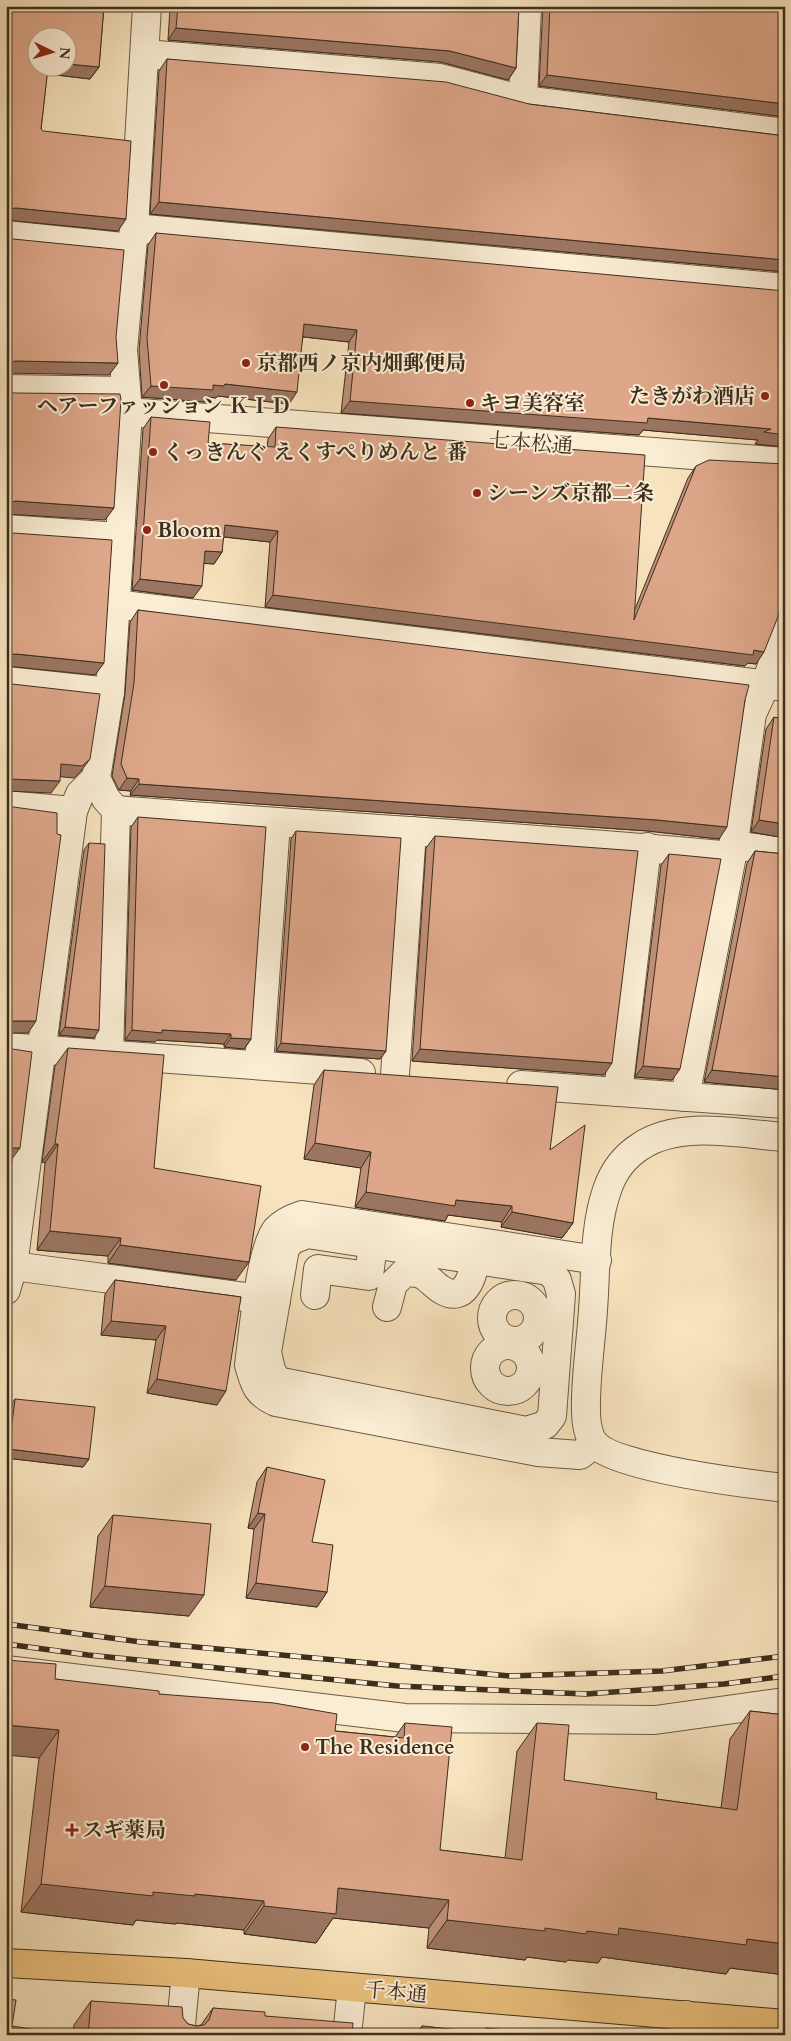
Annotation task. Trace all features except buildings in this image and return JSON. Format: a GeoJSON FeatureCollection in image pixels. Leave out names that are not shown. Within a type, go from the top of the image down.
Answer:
{"type":"FeatureCollection","features":[{"type":"Feature","properties":{"kind":"main road","name":"千本通"},"geometry":{"type":"LineString","coordinates":[[6,1964],[186,1973],[352,1988],[685,2025],[785,2024]]}},
{"type":"Feature","properties":{"kind":"street"},"geometry":{"type":"LineString","coordinates":[[147,6],[133,238],[123,350],[126,401],[110,692],[96,778],[106,799],[116,810],[276,823],[647,848],[785,852]]}},
{"type":"Feature","properties":{"kind":"street"},"geometry":{"type":"LineString","coordinates":[[523,100],[527,6]]}},
{"type":"Feature","properties":{"kind":"street"},"geometry":{"type":"LineString","coordinates":[[145,54],[440,78],[523,100],[785,133]]}},
{"type":"Feature","properties":{"kind":"street"},"geometry":{"type":"LineString","coordinates":[[6,235],[133,238],[785,288]]}},
{"type":"Feature","properties":{"kind":"street","name":"七本松通"},"geometry":{"type":"LineString","coordinates":[[6,389],[785,462]]}},
{"type":"Feature","properties":{"kind":"street"},"geometry":{"type":"LineString","coordinates":[[6,529],[119,537]]}},
{"type":"Feature","properties":{"kind":"street"},"geometry":{"type":"LineString","coordinates":[[115,604],[775,686]]}},
{"type":"Feature","properties":{"kind":"street"},"geometry":{"type":"LineString","coordinates":[[685,1097],[732,851],[752,714],[775,686],[785,627]]}},
{"type":"Feature","properties":{"kind":"street"},"geometry":{"type":"LineString","coordinates":[[6,681],[110,692]]}},
{"type":"Feature","properties":{"kind":"street"},"geometry":{"type":"LineString","coordinates":[[96,778],[80,794],[73,811],[42,1049],[14,1190],[10,1278],[268,1300]]}},
{"type":"Feature","properties":{"kind":"street"},"geometry":{"type":"LineString","coordinates":[[6,805],[73,811]]}},
{"type":"Feature","properties":{"kind":"street"},"geometry":{"type":"LineString","coordinates":[[109,1054],[116,810]]}},
{"type":"Feature","properties":{"kind":"street"},"geometry":{"type":"LineString","coordinates":[[259,1066],[276,823]]}},
{"type":"Feature","properties":{"kind":"street"},"geometry":{"type":"LineString","coordinates":[[395,1075],[412,831]]}},
{"type":"Feature","properties":{"kind":"street"},"geometry":{"type":"LineString","coordinates":[[618,1092],[647,848]]}},
{"type":"Feature","properties":{"kind":"street"},"geometry":{"type":"LineString","coordinates":[[6,1047],[424,1078]]}},
{"type":"Feature","properties":{"kind":"street"},"geometry":{"type":"LineString","coordinates":[[492,1083],[785,1104]]}},
{"type":"Feature","properties":{"kind":"street"},"geometry":{"type":"LineString","coordinates":[[785,1137],[695,1131],[670,1132],[640,1146],[627,1156],[615,1172],[607,1190],[599,1226],[586,1413],[588,1429],[594,1444],[606,1452],[621,1458],[663,1468],[785,1488]]}},
{"type":"Feature","properties":{"kind":"street"},"geometry":{"type":"LineString","coordinates":[[594,1444],[580,1454],[538,1452],[276,1402],[262,1395],[254,1382],[249,1365],[268,1300],[286,1248],[292,1240],[307,1234],[549,1271],[557,1280],[561,1294],[552,1416],[544,1425],[526,1431],[277,1381],[271,1370],[267,1352],[268,1300],[267,1248],[276,1230],[289,1220],[302,1215],[596,1260]]}},
{"type":"Feature","properties":{"kind":"street"},"geometry":{"type":"LineString","coordinates":[[315,1295],[318,1268],[369,1276],[373,1244]]}},
{"type":"Feature","properties":{"kind":"street"},"geometry":{"type":"LineString","coordinates":[[386,1307],[393,1284],[404,1273],[415,1272],[425,1276],[444,1292],[458,1293],[466,1288],[472,1277],[475,1260]]}},
{"type":"Feature","properties":{"kind":"street"},"geometry":{"type":"LineString","coordinates":[[496,1425],[502,1391],[489,1382],[486,1375],[486,1359],[496,1347],[511,1343],[497,1333],[493,1326],[493,1310],[504,1298],[519,1295],[522,1266]]}},
{"type":"Feature","properties":{"kind":"street"},"geometry":{"type":"LineString","coordinates":[[6,1670],[404,1718],[655,1720],[785,1702]]}},
{"type":"Feature","properties":{"kind":"street"},"geometry":{"type":"LineString","coordinates":[[180,2035],[186,1973]]}},
{"type":"Feature","properties":{"kind":"street"},"geometry":{"type":"LineString","coordinates":[[348,2035],[352,1988]]}},
{"type":"Feature","properties":{"kind":"railway"},"geometry":{"type":"LineString","coordinates":[[6,1624],[141,1642],[510,1676],[662,1671],[785,1656]]}},
{"type":"Feature","properties":{"kind":"railway"},"geometry":{"type":"LineString","coordinates":[[6,1644],[88,1655],[397,1686],[586,1694],[724,1684],[785,1676]]}},
{"type":"Feature","properties":{"kind":"place","name":"京都西ノ京内畑郵便局"},"geometry":{"type":"Point","coordinates":[246,363]}},
{"type":"Feature","properties":{"kind":"place","name":"ヘアーファッション ＫＩＤ"},"geometry":{"type":"Point","coordinates":[164,385]}},
{"type":"Feature","properties":{"kind":"place","name":"たきがわ酒店"},"geometry":{"type":"Point","coordinates":[765,396]}},
{"type":"Feature","properties":{"kind":"place","name":"キヨ美容室"},"geometry":{"type":"Point","coordinates":[470,403]}},
{"type":"Feature","properties":{"kind":"place","name":"くっきんぐ えくすぺりめんと 番"},"geometry":{"type":"Point","coordinates":[153,452]}},
{"type":"Feature","properties":{"kind":"place","name":"シーンズ京都二条"},"geometry":{"type":"Point","coordinates":[477,493]}},
{"type":"Feature","properties":{"kind":"place","name":"Bloom"},"geometry":{"type":"Point","coordinates":[147,530]}},
{"type":"Feature","properties":{"kind":"place","name":"The Residence"},"geometry":{"type":"Point","coordinates":[305,1747]}},
{"type":"Feature","properties":{"kind":"place","name":"スギ薬局"},"geometry":{"type":"Point","coordinates":[72,1830]}}]}
